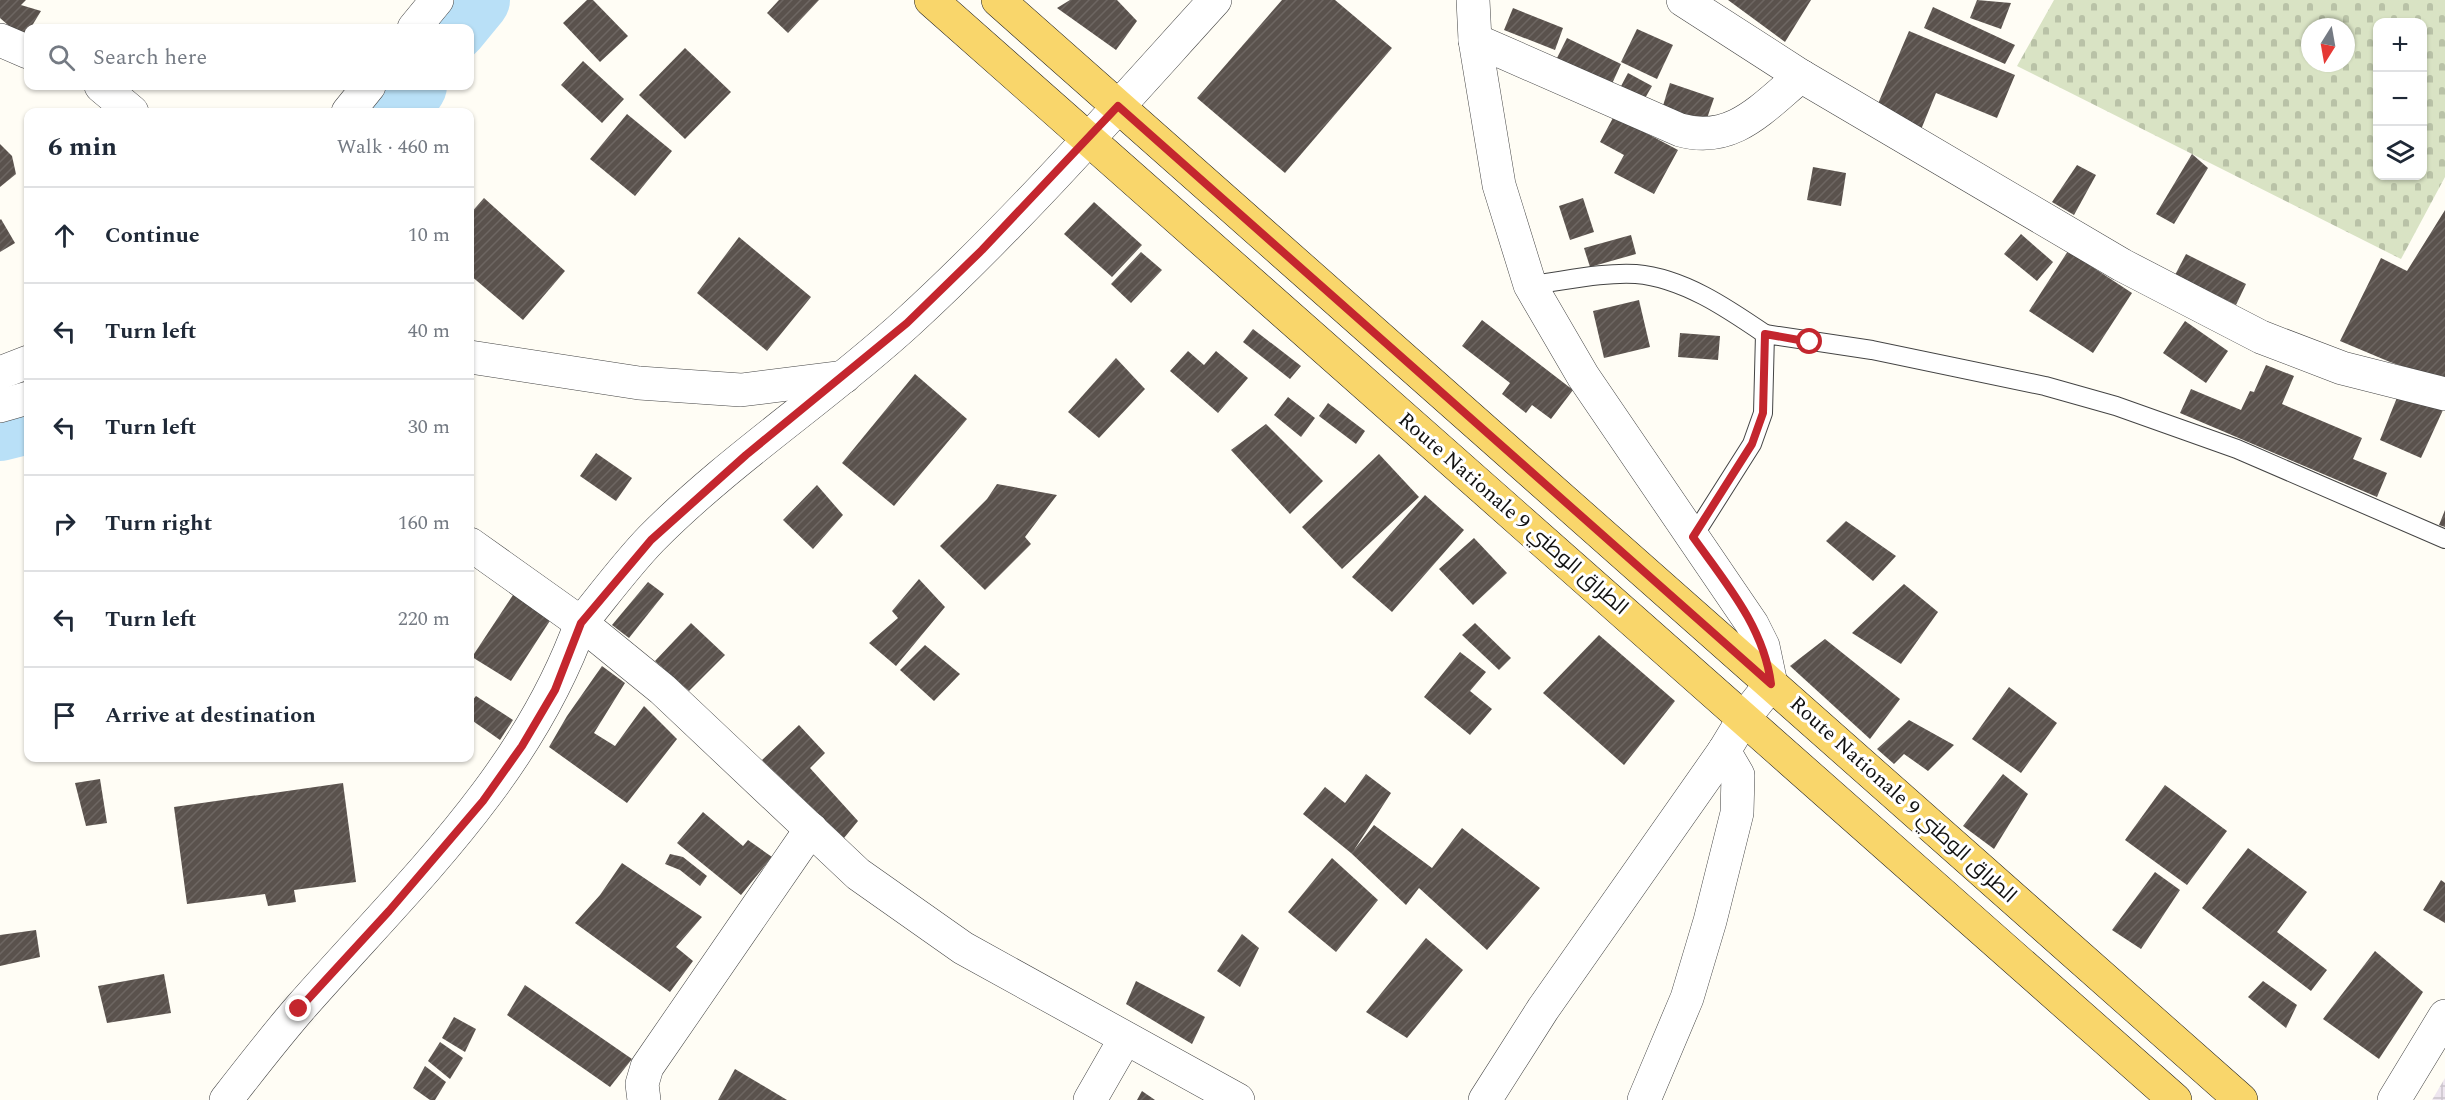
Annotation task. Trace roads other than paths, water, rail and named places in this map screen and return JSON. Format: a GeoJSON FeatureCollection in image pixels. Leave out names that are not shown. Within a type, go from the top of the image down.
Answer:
{"type":"FeatureCollection","features":[{"type":"Feature","properties":{"kind":"main road","name":"Route Nationale الطراق الوطني 9"},"geometry":{"type":"LineString","coordinates":[[931,0],[2175,1100]]}},
{"type":"Feature","properties":{"kind":"main road","name":"Route Nationale الطراق الوطني 9"},"geometry":{"type":"LineString","coordinates":[[998,0],[2241,1100]]}},
{"type":"Feature","properties":{"kind":"street"},"geometry":{"type":"LineString","coordinates":[[417,24],[437,0]]}},
{"type":"Feature","properties":{"kind":"street"},"geometry":{"type":"LineString","coordinates":[[226,1100],[299,1009],[389,911],[483,801],[522,746],[555,690],[581,623],[651,540],[746,455],[844,377],[907,323],[982,250],[1215,0]]}},
{"type":"Feature","properties":{"kind":"street"},"geometry":{"type":"LineString","coordinates":[[1473,0],[1475,40],[1499,185],[1530,285],[1583,376],[1752,624],[1763,646],[1771,684],[1744,718],[1724,751],[1543,1008],[1485,1100]]}},
{"type":"Feature","properties":{"kind":"street"},"geometry":{"type":"LineString","coordinates":[[1683,0],[1801,76],[2122,265],[2261,337],[2342,368],[2445,394]]}},
{"type":"Feature","properties":{"kind":"street"},"geometry":{"type":"LineString","coordinates":[[0,40],[24,50]]}},
{"type":"Feature","properties":{"kind":"street"},"geometry":{"type":"LineString","coordinates":[[1475,40],[1658,121],[1700,136],[1724,132],[1747,120],[1801,76]]}},
{"type":"Feature","properties":{"kind":"street"},"geometry":{"type":"LineString","coordinates":[[106,90],[127,108]]}},
{"type":"Feature","properties":{"kind":"street"},"geometry":{"type":"LineString","coordinates":[[351,108],[366,90]]}},
{"type":"Feature","properties":{"kind":"street"},"geometry":{"type":"LineString","coordinates":[[474,358],[639,383],[730,389],[844,377]]}},
{"type":"Feature","properties":{"kind":"street"},"geometry":{"type":"LineString","coordinates":[[0,373],[24,364]]}},
{"type":"Feature","properties":{"kind":"street"},"geometry":{"type":"LineString","coordinates":[[0,406],[24,399]]}},
{"type":"Feature","properties":{"kind":"street"},"geometry":{"type":"LineString","coordinates":[[474,547],[581,623],[662,689],[858,874],[963,948],[1125,1039],[1206,1080],[1238,1100]]}},
{"type":"Feature","properties":{"kind":"street"},"geometry":{"type":"LineString","coordinates":[[1644,1100],[1687,998],[1710,921],[1737,813],[1738,775],[1724,751]]}},
{"type":"Feature","properties":{"kind":"street"},"geometry":{"type":"LineString","coordinates":[[644,1100],[642,1084],[647,1067],[811,829]]}},
{"type":"Feature","properties":{"kind":"street"},"geometry":{"type":"LineString","coordinates":[[2394,1100],[2445,1016]]}},
{"type":"Feature","properties":{"kind":"street"},"geometry":{"type":"LineString","coordinates":[[1090,1100],[1125,1039]]}},
{"type":"Feature","properties":{"kind":"lane"},"geometry":{"type":"LineString","coordinates":[[1530,285],[1636,274],[1679,285],[1728,309],[1765,334],[1872,350],[2045,386],[2116,406],[2237,449],[2445,539]]}},
{"type":"Feature","properties":{"kind":"lane"},"geometry":{"type":"LineString","coordinates":[[1693,537],[1752,444],[1763,413],[1765,334]]}},
{"type":"Feature","properties":{"kind":"waterway"},"geometry":{"type":"LineString","coordinates":[[457,24],[477,0]]}},
{"type":"Feature","properties":{"kind":"waterway"},"geometry":{"type":"LineString","coordinates":[[400,108],[411,90]]}},
{"type":"Feature","properties":{"kind":"waterway"},"geometry":{"type":"LineString","coordinates":[[0,428],[24,422]]}}]}
